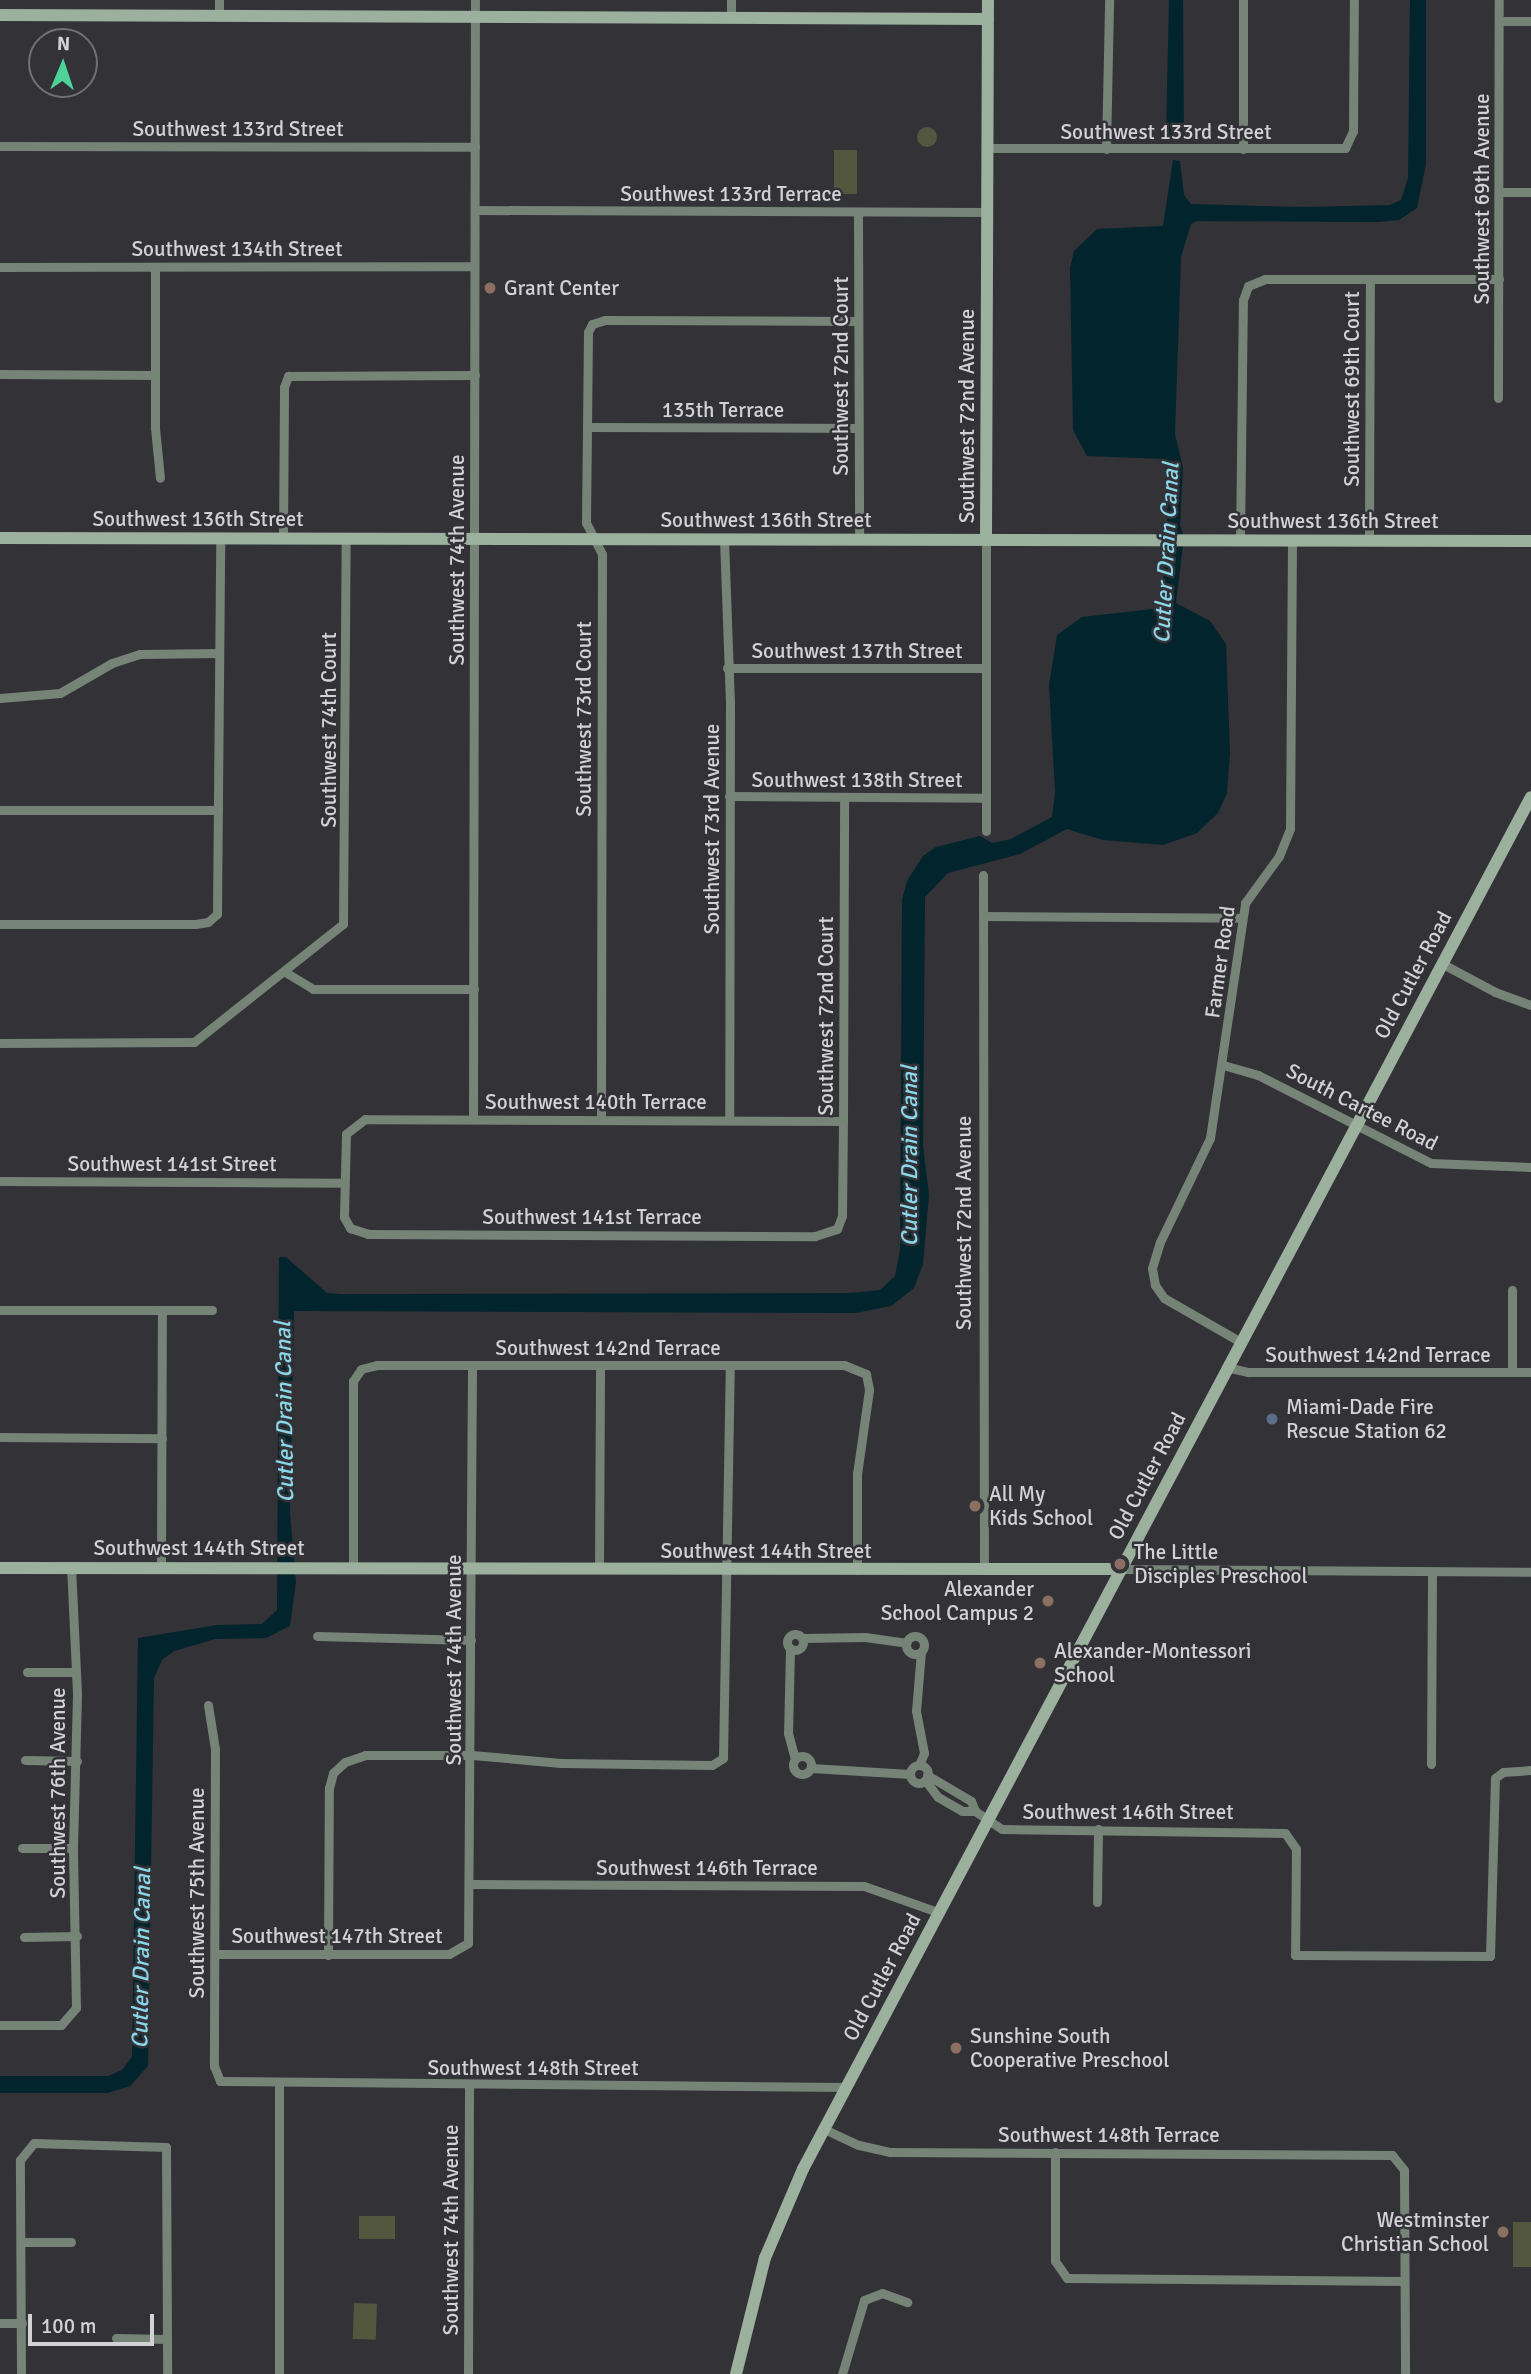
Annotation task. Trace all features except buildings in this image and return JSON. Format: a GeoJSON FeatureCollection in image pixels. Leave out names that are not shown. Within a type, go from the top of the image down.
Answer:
{"type":"FeatureCollection","features":[{"type":"Feature","properties":{"kind":"street"},"geometry":{"type":"LineString","coordinates":[[219,0],[219,16]]}},
{"type":"Feature","properties":{"kind":"street","name":"Southwest 74th Avenue"},"geometry":{"type":"LineString","coordinates":[[472,1119],[475,0]]}},
{"type":"Feature","properties":{"kind":"street"},"geometry":{"type":"LineString","coordinates":[[731,0],[731,18]]}},
{"type":"Feature","properties":{"kind":"street","name":"Southwest 72nd Avenue"},"geometry":{"type":"LineString","coordinates":[[986,831],[988,0]]}},
{"type":"Feature","properties":{"kind":"street"},"geometry":{"type":"LineString","coordinates":[[1106,149],[1109,0]]}},
{"type":"Feature","properties":{"kind":"street"},"geometry":{"type":"LineString","coordinates":[[1243,0],[1243,149]]}},
{"type":"Feature","properties":{"kind":"street","name":"Southwest 133rd Street"},"geometry":{"type":"LineString","coordinates":[[987,148],[1345,148],[1353,136],[1354,0]]}},
{"type":"Feature","properties":{"kind":"street","name":"Southwest 69th Avenue"},"geometry":{"type":"LineString","coordinates":[[1498,398],[1499,0]]}},
{"type":"Feature","properties":{"kind":"street"},"geometry":{"type":"LineString","coordinates":[[0,15],[988,19]]}},
{"type":"Feature","properties":{"kind":"street"},"geometry":{"type":"LineString","coordinates":[[1500,21],[1531,21]]}},
{"type":"Feature","properties":{"kind":"street","name":"Southwest 133rd Street"},"geometry":{"type":"LineString","coordinates":[[0,146],[475,147]]}},
{"type":"Feature","properties":{"kind":"street"},"geometry":{"type":"LineString","coordinates":[[1499,192],[1531,192]]}},
{"type":"Feature","properties":{"kind":"street","name":"Southwest 133rd Terrace"},"geometry":{"type":"LineString","coordinates":[[475,210],[987,212]]}},
{"type":"Feature","properties":{"kind":"street","name":"Southwest 72nd Court"},"geometry":{"type":"LineString","coordinates":[[858,212],[859,539]]}},
{"type":"Feature","properties":{"kind":"street","name":"Southwest 134th Street"},"geometry":{"type":"LineString","coordinates":[[0,267],[474,266]]}},
{"type":"Feature","properties":{"kind":"street"},"geometry":{"type":"LineString","coordinates":[[155,267],[155,375],[160,478]]}},
{"type":"Feature","properties":{"kind":"street"},"geometry":{"type":"LineString","coordinates":[[1240,540],[1243,300],[1248,286],[1265,279],[1499,279]]}},
{"type":"Feature","properties":{"kind":"street","name":"Southwest 69th Court"},"geometry":{"type":"LineString","coordinates":[[1369,540],[1370,279]]}},
{"type":"Feature","properties":{"kind":"street","name":"Southwest 73rd Court"},"geometry":{"type":"LineString","coordinates":[[601,1120],[602,554],[586,523],[587,336],[593,324],[610,320],[858,321]]}},
{"type":"Feature","properties":{"kind":"street"},"geometry":{"type":"LineString","coordinates":[[0,374],[155,375]]}},
{"type":"Feature","properties":{"kind":"street"},"geometry":{"type":"LineString","coordinates":[[283,538],[284,387],[288,376],[475,375]]}},
{"type":"Feature","properties":{"kind":"street","name":"135th Terrace"},"geometry":{"type":"LineString","coordinates":[[587,427],[858,428]]}},
{"type":"Feature","properties":{"kind":"street","name":"Southwest 136th Street"},"geometry":{"type":"LineString","coordinates":[[0,538],[1531,541]]}},
{"type":"Feature","properties":{"kind":"street"},"geometry":{"type":"LineString","coordinates":[[0,924],[195,924],[215,918],[220,538]]}},
{"type":"Feature","properties":{"kind":"street","name":"Southwest 74th Court"},"geometry":{"type":"LineString","coordinates":[[285,972],[345,921],[346,538]]}},
{"type":"Feature","properties":{"kind":"street","name":"Southwest 73rd Avenue"},"geometry":{"type":"LineString","coordinates":[[724,539],[730,796],[729,1120]]}},
{"type":"Feature","properties":{"kind":"street","name":"Farmer Road"},"geometry":{"type":"LineString","coordinates":[[1239,1341],[1169,1303],[1152,1276],[1157,1249],[1210,1138],[1223,1065],[1242,918],[1252,889],[1282,852],[1291,822],[1292,540]]}},
{"type":"Feature","properties":{"kind":"street"},"geometry":{"type":"LineString","coordinates":[[0,698],[60,693],[112,663],[140,654],[219,653]]}},
{"type":"Feature","properties":{"kind":"street","name":"Southwest 137th Street"},"geometry":{"type":"LineString","coordinates":[[727,668],[986,668]]}},
{"type":"Feature","properties":{"kind":"street","name":"Southwest 138th Street"},"geometry":{"type":"LineString","coordinates":[[730,796],[985,798]]}},
{"type":"Feature","properties":{"kind":"street","name":"Southwest 72nd Court"},"geometry":{"type":"LineString","coordinates":[[833,1231],[842,1220],[844,797]]}},
{"type":"Feature","properties":{"kind":"street","name":"Old Cutler Road"},"geometry":{"type":"LineString","coordinates":[[736,2374],[770,2242],[824,2129],[1239,1341],[1531,797]]}},
{"type":"Feature","properties":{"kind":"street"},"geometry":{"type":"LineString","coordinates":[[0,810],[218,810]]}},
{"type":"Feature","properties":{"kind":"street","name":"Southwest 72nd Avenue"},"geometry":{"type":"LineString","coordinates":[[984,875],[984,1570]]}},
{"type":"Feature","properties":{"kind":"street"},"geometry":{"type":"LineString","coordinates":[[983,916],[1242,918]]}},
{"type":"Feature","properties":{"kind":"street"},"geometry":{"type":"LineString","coordinates":[[1441,963],[1495,992],[1531,1005]]}},
{"type":"Feature","properties":{"kind":"street"},"geometry":{"type":"LineString","coordinates":[[0,1043],[191,1044],[207,1036],[285,972],[313,989],[474,989]]}},
{"type":"Feature","properties":{"kind":"street","name":"South Cartee Road"},"geometry":{"type":"LineString","coordinates":[[1223,1065],[1258,1075],[1439,1165],[1531,1167]]}},
{"type":"Feature","properties":{"kind":"street","name":"Southwest 140th Terrace"},"geometry":{"type":"LineString","coordinates":[[344,1182],[346,1134],[351,1126],[376,1118],[843,1121]]}},
{"type":"Feature","properties":{"kind":"street","name":"Southwest 141st Street"},"geometry":{"type":"LineString","coordinates":[[0,1181],[344,1182]]}},
{"type":"Feature","properties":{"kind":"street","name":"Southwest 141st Terrace"},"geometry":{"type":"LineString","coordinates":[[344,1182],[344,1217],[350,1228],[382,1234],[815,1236],[833,1231]]}},
{"type":"Feature","properties":{"kind":"street"},"geometry":{"type":"LineString","coordinates":[[1512,1290],[1513,1372]]}},
{"type":"Feature","properties":{"kind":"street"},"geometry":{"type":"LineString","coordinates":[[0,1310],[212,1310]]}},
{"type":"Feature","properties":{"kind":"street"},"geometry":{"type":"LineString","coordinates":[[161,1568],[162,1310]]}},
{"type":"Feature","properties":{"kind":"street","name":"Southwest 74th Avenue"},"geometry":{"type":"LineString","coordinates":[[460,1951],[470,1936],[472,1365]]}},
{"type":"Feature","properties":{"kind":"street"},"geometry":{"type":"LineString","coordinates":[[599,1569],[600,1365]]}},
{"type":"Feature","properties":{"kind":"street","name":"Southwest 142nd Terrace"},"geometry":{"type":"LineString","coordinates":[[352,1569],[356,1373],[372,1366],[844,1365],[861,1370],[868,1379],[869,1402],[857,1474],[857,1570]]}},
{"type":"Feature","properties":{"kind":"street"},"geometry":{"type":"LineString","coordinates":[[328,1955],[329,1792],[335,1770],[360,1756],[472,1755],[561,1763],[712,1765],[723,1758],[730,1366]]}},
{"type":"Feature","properties":{"kind":"street","name":"Southwest 142nd Terrace"},"geometry":{"type":"LineString","coordinates":[[1226,1367],[1248,1372],[1531,1372]]}},
{"type":"Feature","properties":{"kind":"street"},"geometry":{"type":"LineString","coordinates":[[0,1437],[162,1438]]}},
{"type":"Feature","properties":{"kind":"street","name":"Southwest 144th Street"},"geometry":{"type":"LineString","coordinates":[[0,1568],[71,1566],[471,1570],[1120,1569],[1531,1572]]}},
{"type":"Feature","properties":{"kind":"street","name":"Southwest 76th Avenue"},"geometry":{"type":"LineString","coordinates":[[0,2025],[61,2025],[72,2018],[76,2008],[77,1936],[73,1848],[77,1761],[71,1566]]}},
{"type":"Feature","properties":{"kind":"street"},"geometry":{"type":"LineString","coordinates":[[1431,1763],[1432,1572]]}},
{"type":"Feature","properties":{"kind":"street"},"geometry":{"type":"LineString","coordinates":[[317,1636],[471,1640]]}},
{"type":"Feature","properties":{"kind":"street"},"geometry":{"type":"LineString","coordinates":[[865,1637],[907,1643],[919,1638],[924,1644],[916,1710],[924,1753],[919,1765],[910,1774],[811,1768],[806,1757],[795,1759],[788,1733],[790,1648],[800,1648],[802,1638],[865,1637]]}},
{"type":"Feature","properties":{"kind":"street"},"geometry":{"type":"LineString","coordinates":[[27,1672],[74,1672]]}},
{"type":"Feature","properties":{"kind":"street","name":"Southwest 75th Avenue"},"geometry":{"type":"LineString","coordinates":[[208,1705],[215,1749],[214,2066],[220,2081]]}},
{"type":"Feature","properties":{"kind":"street"},"geometry":{"type":"LineString","coordinates":[[24,1760],[77,1761]]}},
{"type":"Feature","properties":{"kind":"street"},"geometry":{"type":"LineString","coordinates":[[910,1774],[914,1781],[926,1777],[971,1801],[975,1811],[962,1811],[938,1797],[926,1777],[919,1765]]}},
{"type":"Feature","properties":{"kind":"street","name":"Southwest 146th Street"},"geometry":{"type":"LineString","coordinates":[[975,1811],[1002,1829],[1271,1830],[1288,1835],[1296,1849],[1295,1955],[1490,1956],[1497,1775],[1531,1770]]}},
{"type":"Feature","properties":{"kind":"street"},"geometry":{"type":"LineString","coordinates":[[1097,1902],[1098,1829]]}},
{"type":"Feature","properties":{"kind":"street"},"geometry":{"type":"LineString","coordinates":[[22,1848],[73,1848]]}},
{"type":"Feature","properties":{"kind":"street","name":"Southwest 146th Terrace"},"geometry":{"type":"LineString","coordinates":[[471,1884],[864,1886],[938,1912]]}},
{"type":"Feature","properties":{"kind":"street"},"geometry":{"type":"LineString","coordinates":[[24,1937],[77,1936]]}},
{"type":"Feature","properties":{"kind":"street","name":"Southwest 147th Street"},"geometry":{"type":"LineString","coordinates":[[215,1954],[328,1955],[460,1951]]}},
{"type":"Feature","properties":{"kind":"street","name":"Southwest 148th Street"},"geometry":{"type":"LineString","coordinates":[[220,2081],[469,2086],[846,2087]]}},
{"type":"Feature","properties":{"kind":"street"},"geometry":{"type":"LineString","coordinates":[[279,2084],[279,2374]]}},
{"type":"Feature","properties":{"kind":"street","name":"Southwest 74th Avenue"},"geometry":{"type":"LineString","coordinates":[[468,2374],[469,2086]]}},
{"type":"Feature","properties":{"kind":"street","name":"Southwest 148th Terrace"},"geometry":{"type":"LineString","coordinates":[[824,2129],[859,2145],[886,2151],[1382,2153],[1397,2157],[1404,2171],[1404,2281]]}},
{"type":"Feature","properties":{"kind":"street"},"geometry":{"type":"LineString","coordinates":[[21,2374],[20,2160],[24,2149],[33,2143],[166,2147],[167,2374]]}},
{"type":"Feature","properties":{"kind":"street"},"geometry":{"type":"LineString","coordinates":[[1055,2152],[1056,2267],[1067,2278],[1404,2281],[1405,2374]]}},
{"type":"Feature","properties":{"kind":"street"},"geometry":{"type":"LineString","coordinates":[[21,2242],[71,2242]]}},
{"type":"Feature","properties":{"kind":"street"},"geometry":{"type":"LineString","coordinates":[[842,2374],[863,2300],[882,2293],[907,2302]]}},
{"type":"Feature","properties":{"kind":"street"},"geometry":{"type":"LineString","coordinates":[[0,2323],[22,2323]]}},
{"type":"Feature","properties":{"kind":"street"},"geometry":{"type":"LineString","coordinates":[[116,2338],[167,2339]]}},
{"type":"Feature","properties":{"kind":"green space"},"geometry":{"type":"Polygon","coordinates":[[[927,127],[934,130],[937,137],[934,144],[927,147],[920,144],[917,137],[920,130],[927,127]]]}},
{"type":"Feature","properties":{"kind":"green space"},"geometry":{"type":"Polygon","coordinates":[[[834,150],[857,150],[857,194],[834,194],[834,150]]]}},
{"type":"Feature","properties":{"kind":"green space"},"geometry":{"type":"Polygon","coordinates":[[[359,2216],[395,2216],[395,2239],[359,2239],[359,2216]]]}},
{"type":"Feature","properties":{"kind":"green space"},"geometry":{"type":"Polygon","coordinates":[[[1513,2222],[1531,2222],[1531,2267],[1513,2267],[1513,2222]]]}},
{"type":"Feature","properties":{"kind":"green space"},"geometry":{"type":"Polygon","coordinates":[[[354,2303],[377,2304],[376,2340],[353,2339],[354,2303]]]}},
{"type":"Feature","properties":{"kind":"water"},"geometry":{"type":"Polygon","coordinates":[[[1169,0],[1183,0],[1184,134],[1178,141],[1171,140],[1166,133],[1169,0]]]}},
{"type":"Feature","properties":{"kind":"water","name":"Cutler Drain Canal"},"geometry":{"type":"Polygon","coordinates":[[[1410,0],[1426,0],[1426,164],[1417,208],[1399,220],[1378,222],[1197,221],[1191,224],[1181,257],[1175,434],[1183,468],[1180,525],[1184,537],[1176,603],[1210,621],[1226,644],[1230,753],[1227,793],[1218,813],[1197,833],[1163,845],[1103,840],[1067,829],[1020,854],[948,873],[925,897],[923,1146],[929,1195],[923,1264],[914,1288],[891,1306],[856,1313],[294,1311],[290,1514],[296,1582],[290,1626],[266,1638],[215,1639],[174,1651],[162,1660],[154,1678],[148,2066],[130,2086],[107,2093],[0,2093],[0,2076],[108,2076],[122,2070],[132,2057],[138,1638],[217,1625],[262,1624],[277,1610],[279,1257],[286,1257],[327,1293],[341,1294],[851,1293],[880,1290],[895,1276],[900,1250],[902,900],[907,881],[923,856],[936,847],[980,836],[992,843],[1011,839],[1052,817],[1055,792],[1049,685],[1057,635],[1082,617],[1161,608],[1167,521],[1165,459],[1087,456],[1073,430],[1070,268],[1074,251],[1097,229],[1163,226],[1173,160],[1180,161],[1184,195],[1191,204],[1302,207],[1390,205],[1401,200],[1408,178],[1410,0]]]}},
{"type":"Feature","properties":{"kind":"place","name":"Grant Center"},"geometry":{"type":"Point","coordinates":[490,288]}},
{"type":"Feature","properties":{"kind":"place","name":"Miami-Dade Fire Rescue Station 62"},"geometry":{"type":"Point","coordinates":[1272,1419]}},
{"type":"Feature","properties":{"kind":"place","name":"All My Kids School"},"geometry":{"type":"Point","coordinates":[975,1506]}},
{"type":"Feature","properties":{"kind":"place","name":"The Little Disciples Preschool"},"geometry":{"type":"Point","coordinates":[1120,1564]}},
{"type":"Feature","properties":{"kind":"place","name":"Alexander School Campus 2"},"geometry":{"type":"Point","coordinates":[1048,1601]}},
{"type":"Feature","properties":{"kind":"place","name":"Alexander-Montessori School"},"geometry":{"type":"Point","coordinates":[1040,1663]}},
{"type":"Feature","properties":{"kind":"place","name":"Sunshine South Cooperative Preschool"},"geometry":{"type":"Point","coordinates":[956,2048]}},
{"type":"Feature","properties":{"kind":"place","name":"Westminster Christian School"},"geometry":{"type":"Point","coordinates":[1503,2232]}}]}
